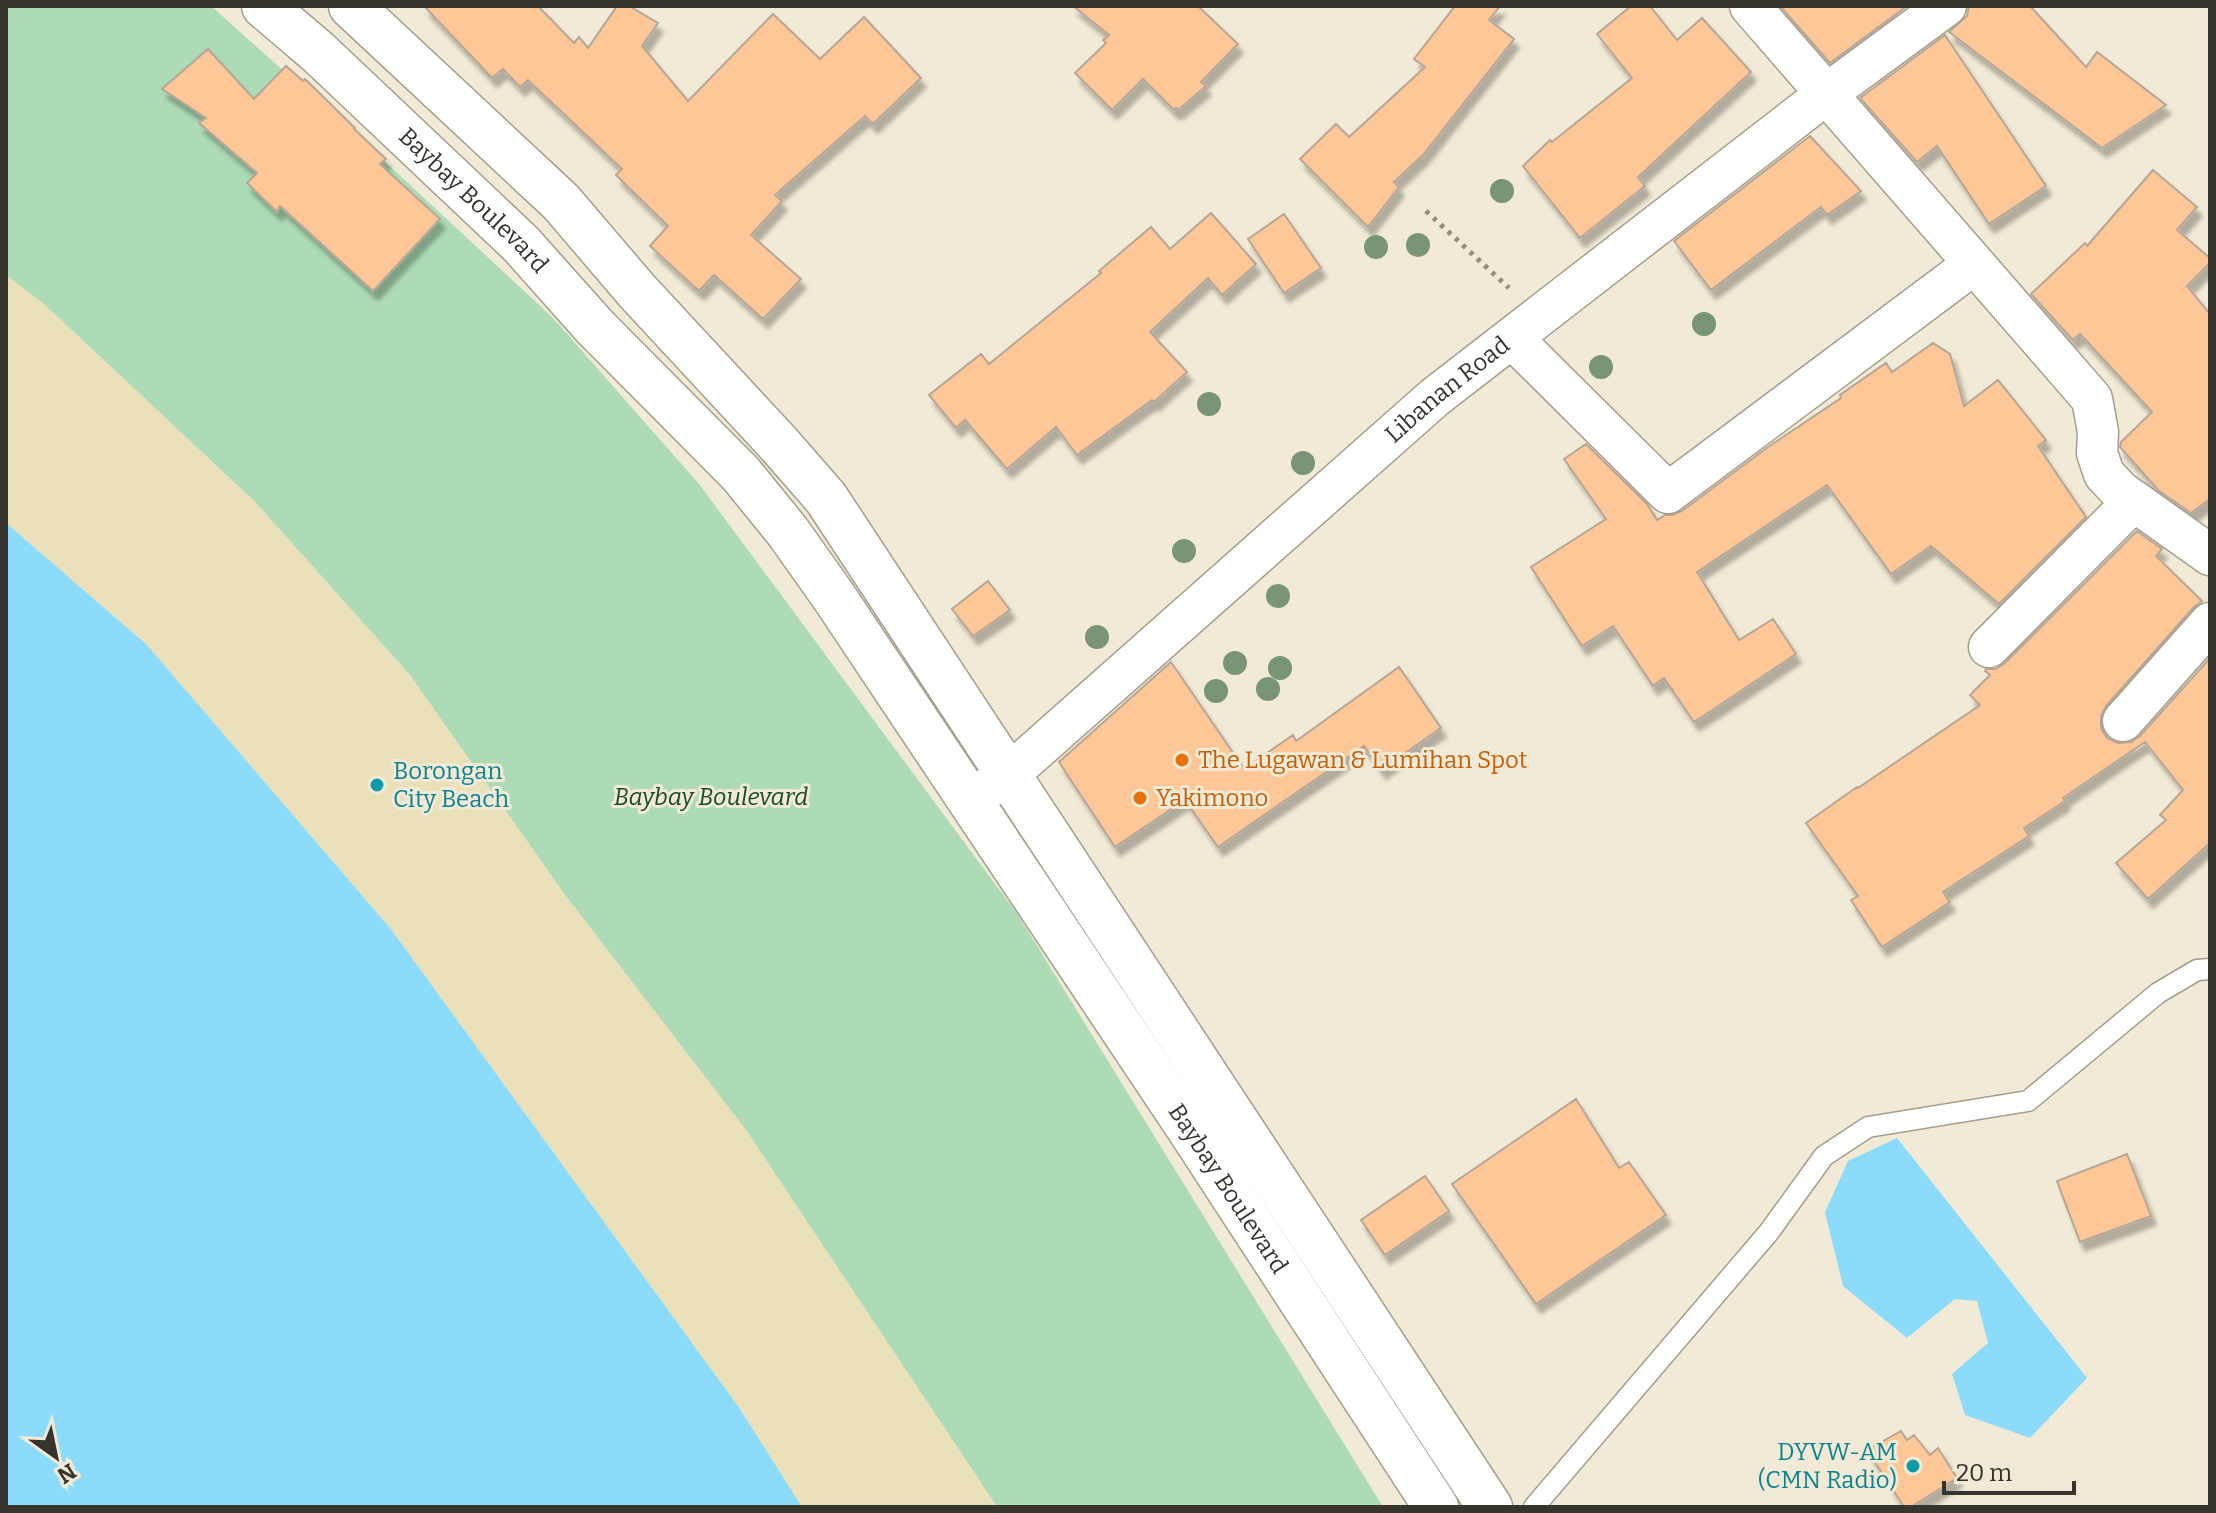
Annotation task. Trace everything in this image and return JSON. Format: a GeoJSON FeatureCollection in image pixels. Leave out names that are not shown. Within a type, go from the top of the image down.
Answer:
{"type":"FeatureCollection","features":[{"type":"Feature","properties":{"kind":"street","name":"Baybay Boulevard"},"geometry":{"type":"LineString","coordinates":[[264,6],[318,52],[521,244],[595,327],[741,474],[806,558],[970,800],[1436,1507]]}},
{"type":"Feature","properties":{"kind":"street","name":"Baybay Boulevard"},"geometry":{"type":"LineString","coordinates":[[351,6],[561,202],[637,291],[826,498],[1490,1507]]}},
{"type":"Feature","properties":{"kind":"street"},"geometry":{"type":"LineString","coordinates":[[1750,6],[2092,399],[2098,432],[2097,453],[2104,474],[2120,491],[2210,555]]}},
{"type":"Feature","properties":{"kind":"street","name":"Libanan Road"},"geometry":{"type":"LineString","coordinates":[[970,800],[1008,775],[1423,408],[1825,95],[1946,6]]}},
{"type":"Feature","properties":{"kind":"street"},"geometry":{"type":"LineString","coordinates":[[1525,327],[1668,493],[1974,264]]}},
{"type":"Feature","properties":{"kind":"street"},"geometry":{"type":"LineString","coordinates":[[1989,647],[2134,501]]}},
{"type":"Feature","properties":{"kind":"street"},"geometry":{"type":"LineString","coordinates":[[2123,721],[2210,623]]}},
{"type":"Feature","properties":{"kind":"lane"},"geometry":{"type":"LineString","coordinates":[[1534,1507],[1769,1232],[1824,1156],[1868,1127],[2028,1101],[2158,993],[2197,970],[2210,969]]}},
{"type":"Feature","properties":{"kind":"path"},"geometry":{"type":"LineString","coordinates":[[1426,211],[1525,327]]}},
{"type":"Feature","properties":{"kind":"green space","name":"Baybay Boulevard"},"geometry":{"type":"Polygon","coordinates":[[[6,6],[211,6],[553,318],[699,484],[1018,915],[1383,1507],[997,1507],[746,1130],[565,895],[409,674],[255,502],[45,305],[6,275],[6,6]]]}},
{"type":"Feature","properties":{"kind":"sand","name":"Borongan City Beach"},"geometry":{"type":"Polygon","coordinates":[[[6,275],[45,305],[255,502],[409,674],[565,895],[746,1130],[997,1507],[802,1507],[740,1409],[390,928],[146,644],[6,523],[6,275]]]}},
{"type":"Feature","properties":{"kind":"water"},"geometry":{"type":"Polygon","coordinates":[[[6,523],[146,644],[390,928],[740,1409],[802,1507],[6,1507],[6,523]]]}},
{"type":"Feature","properties":{"kind":"water"},"geometry":{"type":"Polygon","coordinates":[[[1897,1138],[2087,1378],[2030,1438],[1965,1415],[1952,1374],[1988,1343],[1977,1301],[1955,1299],[1907,1338],[1843,1286],[1825,1212],[1848,1161],[1897,1138]]]}},
{"type":"Feature","properties":{"kind":"building"},"geometry":{"type":"Polygon","coordinates":[[[424,6],[538,6],[574,43],[579,37],[588,48],[617,6],[629,6],[658,23],[642,46],[688,101],[773,14],[820,59],[864,17],[921,78],[873,124],[865,116],[775,195],[782,201],[751,235],[801,279],[763,319],[714,275],[699,291],[650,246],[668,226],[616,175],[622,169],[528,80],[520,87],[503,69],[492,78],[424,6]]]}},
{"type":"Feature","properties":{"kind":"building"},"geometry":{"type":"Polygon","coordinates":[[[1073,6],[1198,6],[1238,44],[1201,82],[1206,86],[1178,110],[1174,110],[1143,79],[1112,110],[1075,73],[1106,43],[1103,40],[1109,35],[1073,6]]]}},
{"type":"Feature","properties":{"kind":"building"},"geometry":{"type":"Polygon","coordinates":[[[1455,6],[1500,6],[1489,20],[1514,39],[1423,155],[1394,182],[1399,187],[1368,227],[1300,159],[1336,124],[1349,137],[1425,67],[1414,59],[1455,6]]]}},
{"type":"Feature","properties":{"kind":"building"},"geometry":{"type":"Polygon","coordinates":[[[1631,6],[1650,6],[1677,40],[1702,18],[1751,72],[1638,177],[1645,186],[1580,238],[1523,166],[1550,140],[1552,142],[1632,78],[1597,34],[1631,6]]]}},
{"type":"Feature","properties":{"kind":"building"},"geometry":{"type":"Polygon","coordinates":[[[1780,6],[1907,6],[1830,63],[1780,6]]]}},
{"type":"Feature","properties":{"kind":"building"},"geometry":{"type":"Polygon","coordinates":[[[1969,6],[2030,6],[2086,67],[2097,52],[2166,105],[2102,148],[1949,32],[1967,16],[1969,6]]]}},
{"type":"Feature","properties":{"kind":"building"},"geometry":{"type":"Polygon","coordinates":[[[1945,35],[2046,186],[1989,224],[1937,146],[1917,162],[1860,98],[1945,35]]]}},
{"type":"Feature","properties":{"kind":"building"},"geometry":{"type":"Polygon","coordinates":[[[208,49],[254,99],[286,66],[303,81],[305,79],[386,159],[380,164],[440,219],[373,291],[280,206],[277,212],[247,183],[257,173],[199,123],[206,118],[162,89],[208,49]]]}},
{"type":"Feature","properties":{"kind":"building"},"geometry":{"type":"Polygon","coordinates":[[[1810,136],[1861,191],[1827,215],[1821,207],[1711,290],[1674,241],[1810,136]]]}},
{"type":"Feature","properties":{"kind":"building"},"geometry":{"type":"Polygon","coordinates":[[[2153,170],[2197,207],[2177,230],[2210,258],[2210,263],[2187,286],[2210,314],[2210,499],[2191,513],[2159,491],[2120,447],[2121,442],[2152,412],[2080,334],[2073,340],[2031,294],[2085,243],[2087,246],[2153,170]]]}},
{"type":"Feature","properties":{"kind":"building"},"geometry":{"type":"Polygon","coordinates":[[[1211,213],[1256,264],[1222,295],[1208,278],[1150,332],[1187,372],[1154,402],[1152,400],[1077,455],[1056,427],[1007,469],[965,420],[956,428],[929,395],[981,354],[989,364],[1101,273],[1099,271],[1151,227],[1170,249],[1211,213]]]}},
{"type":"Feature","properties":{"kind":"building"},"geometry":{"type":"Polygon","coordinates":[[[1284,214],[1321,268],[1284,293],[1248,239],[1284,214]]]}},
{"type":"Feature","properties":{"kind":"building"},"geometry":{"type":"Polygon","coordinates":[[[1933,343],[1950,354],[1964,406],[1998,380],[2046,440],[2038,446],[2086,517],[1999,604],[1931,546],[1891,574],[1827,485],[1697,572],[1739,640],[1773,619],[1796,654],[1720,705],[1694,722],[1664,678],[1653,686],[1613,626],[1582,646],[1531,567],[1606,519],[1564,459],[1586,444],[1647,504],[1657,520],[1673,515],[1886,363],[1892,372],[1933,343]]]}},
{"type":"Feature","properties":{"kind":"building"},"geometry":{"type":"Polygon","coordinates":[[[2137,531],[2162,549],[2156,556],[2202,601],[2106,706],[2101,716],[2101,728],[2107,738],[2118,743],[2131,742],[2140,736],[2210,658],[2210,843],[2148,899],[2116,863],[2166,820],[2160,815],[2183,790],[2145,742],[2024,828],[2029,836],[1943,892],[1950,902],[1882,947],[1851,900],[1858,896],[1806,823],[1980,705],[1970,695],[1990,675],[1986,669],[1996,669],[2005,663],[2137,531]]]}},
{"type":"Feature","properties":{"kind":"building"},"geometry":{"type":"Polygon","coordinates":[[[988,581],[1010,610],[973,636],[952,609],[988,581]]]}},
{"type":"Feature","properties":{"kind":"building"},"geometry":{"type":"Polygon","coordinates":[[[1171,662],[1244,769],[1293,735],[1296,741],[1399,667],[1441,728],[1381,770],[1364,746],[1218,847],[1185,800],[1115,847],[1059,762],[1171,662]]]}},
{"type":"Feature","properties":{"kind":"building"},"geometry":{"type":"Polygon","coordinates":[[[1576,1099],[1619,1168],[1629,1162],[1666,1215],[1536,1304],[1452,1184],[1576,1099]]]}},
{"type":"Feature","properties":{"kind":"building"},"geometry":{"type":"Polygon","coordinates":[[[2127,1154],[2151,1216],[2080,1242],[2057,1181],[2127,1154]]]}},
{"type":"Feature","properties":{"kind":"building"},"geometry":{"type":"Polygon","coordinates":[[[1425,1176],[1449,1211],[1385,1255],[1361,1220],[1425,1176]]]}},
{"type":"Feature","properties":{"kind":"building","name":"DYVW-AM (CMN Radio)"},"geometry":{"type":"Polygon","coordinates":[[[1901,1431],[1907,1440],[1914,1435],[1930,1455],[1938,1448],[1957,1478],[1911,1507],[1904,1507],[1867,1450],[1901,1431]]]}},
{"type":"Feature","properties":{"kind":"place","name":"The Lugawan & Lumihan Spot"},"geometry":{"type":"Point","coordinates":[1182,760]}},
{"type":"Feature","properties":{"kind":"place","name":"Borongan City Beach"},"geometry":{"type":"Point","coordinates":[377,785]}},
{"type":"Feature","properties":{"kind":"place","name":"Yakimono"},"geometry":{"type":"Point","coordinates":[1140,798]}},
{"type":"Feature","properties":{"kind":"place","name":"DYVW-AM (CMN Radio)"},"geometry":{"type":"Point","coordinates":[1913,1466]}}]}
